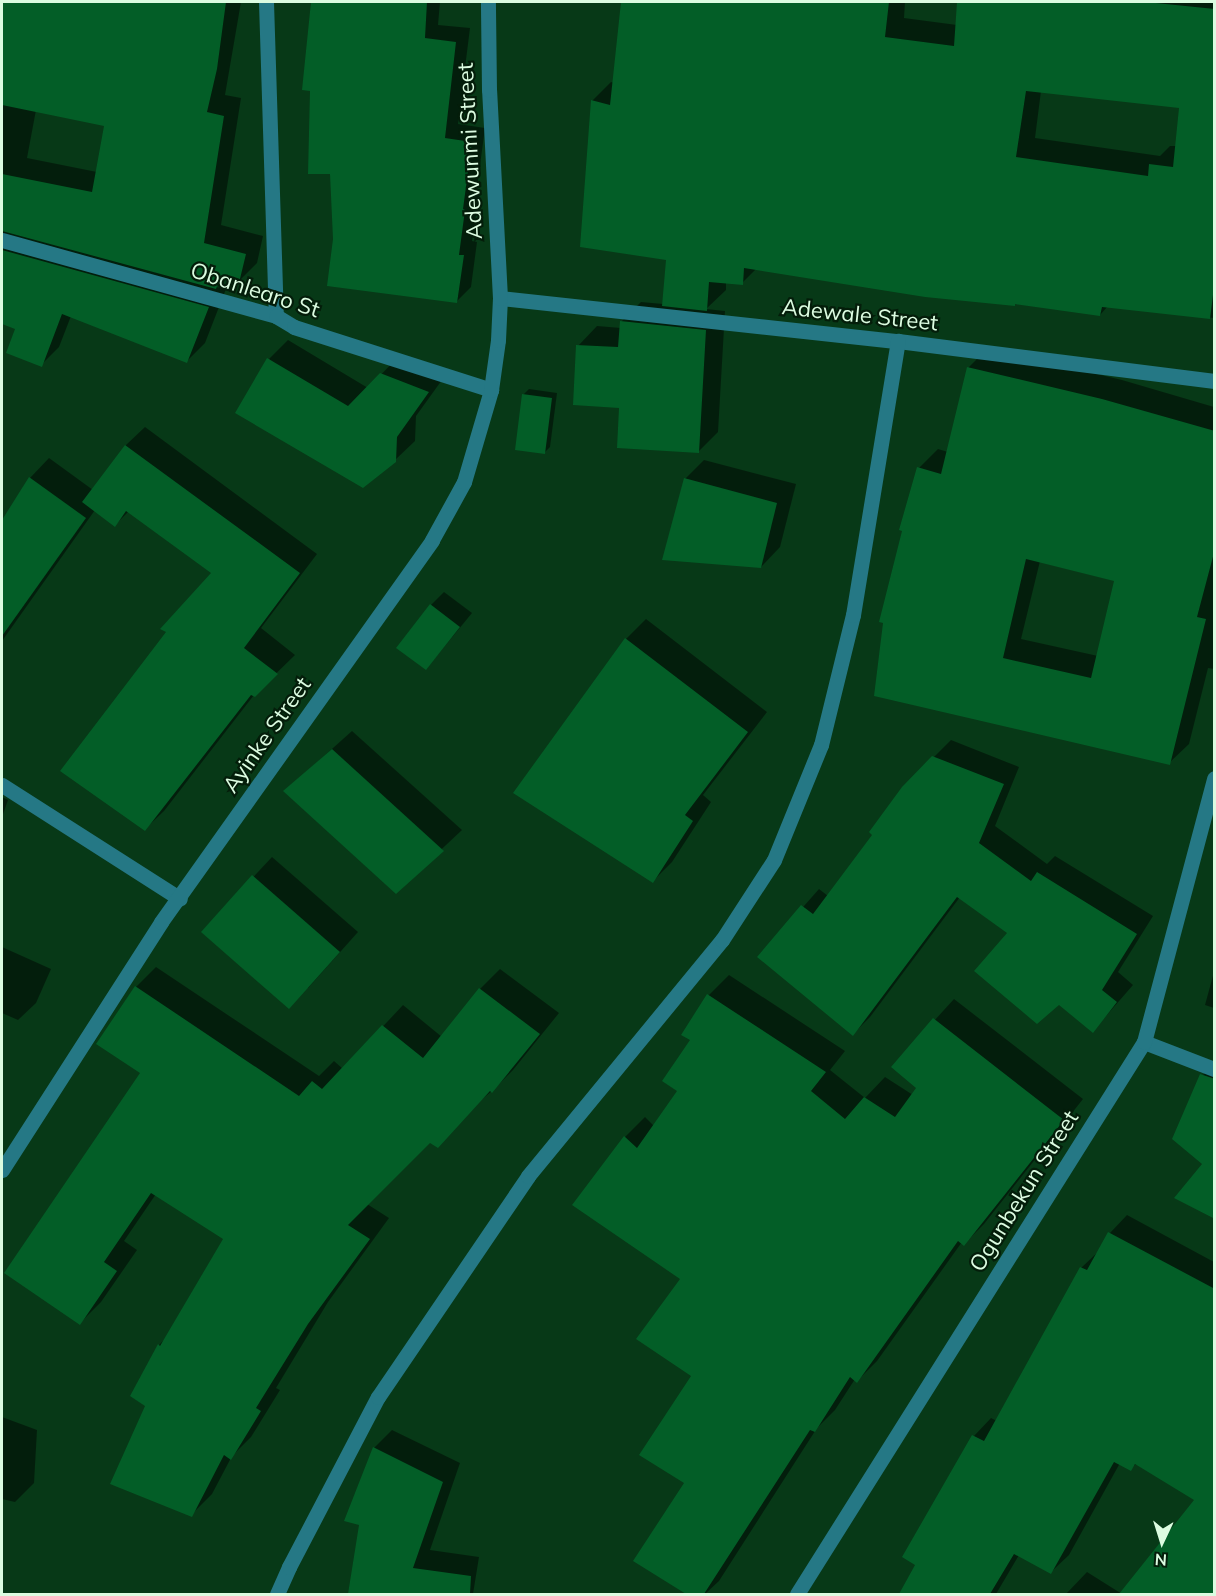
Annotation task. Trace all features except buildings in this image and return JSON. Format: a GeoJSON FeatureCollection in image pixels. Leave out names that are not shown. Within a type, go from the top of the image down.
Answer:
{"type":"FeatureCollection","features":[{"type":"Feature","properties":{"kind":"street"},"geometry":{"type":"LineString","coordinates":[[266,2],[276,316]]}},
{"type":"Feature","properties":{"kind":"street","name":"Adewunmi Street"},"geometry":{"type":"LineString","coordinates":[[488,2],[489,90],[500,298]]}},
{"type":"Feature","properties":{"kind":"street","name":"Obanlearo St"},"geometry":{"type":"LineString","coordinates":[[2,240],[276,316],[294,327],[492,390]]}},
{"type":"Feature","properties":{"kind":"street","name":"Adewale Street"},"geometry":{"type":"LineString","coordinates":[[500,298],[898,341],[1215,381]]}},
{"type":"Feature","properties":{"kind":"street","name":"Ayinke Street"},"geometry":{"type":"LineString","coordinates":[[2,1170],[161,922],[180,899],[432,540],[464,482],[492,390],[500,298]]}},
{"type":"Feature","properties":{"kind":"street"},"geometry":{"type":"LineString","coordinates":[[277,1594],[289,1567],[385,1387],[528,1176],[722,940],[774,860],[821,745],[853,615],[898,341]]}},
{"type":"Feature","properties":{"kind":"street","name":"Ogunbekun Street"},"geometry":{"type":"LineString","coordinates":[[797,1594],[1144,1042],[1215,778]]}},
{"type":"Feature","properties":{"kind":"street"},"geometry":{"type":"LineString","coordinates":[[2,785],[180,899]]}},
{"type":"Feature","properties":{"kind":"street"},"geometry":{"type":"LineString","coordinates":[[1144,1042],[1215,1069]]}}]}
